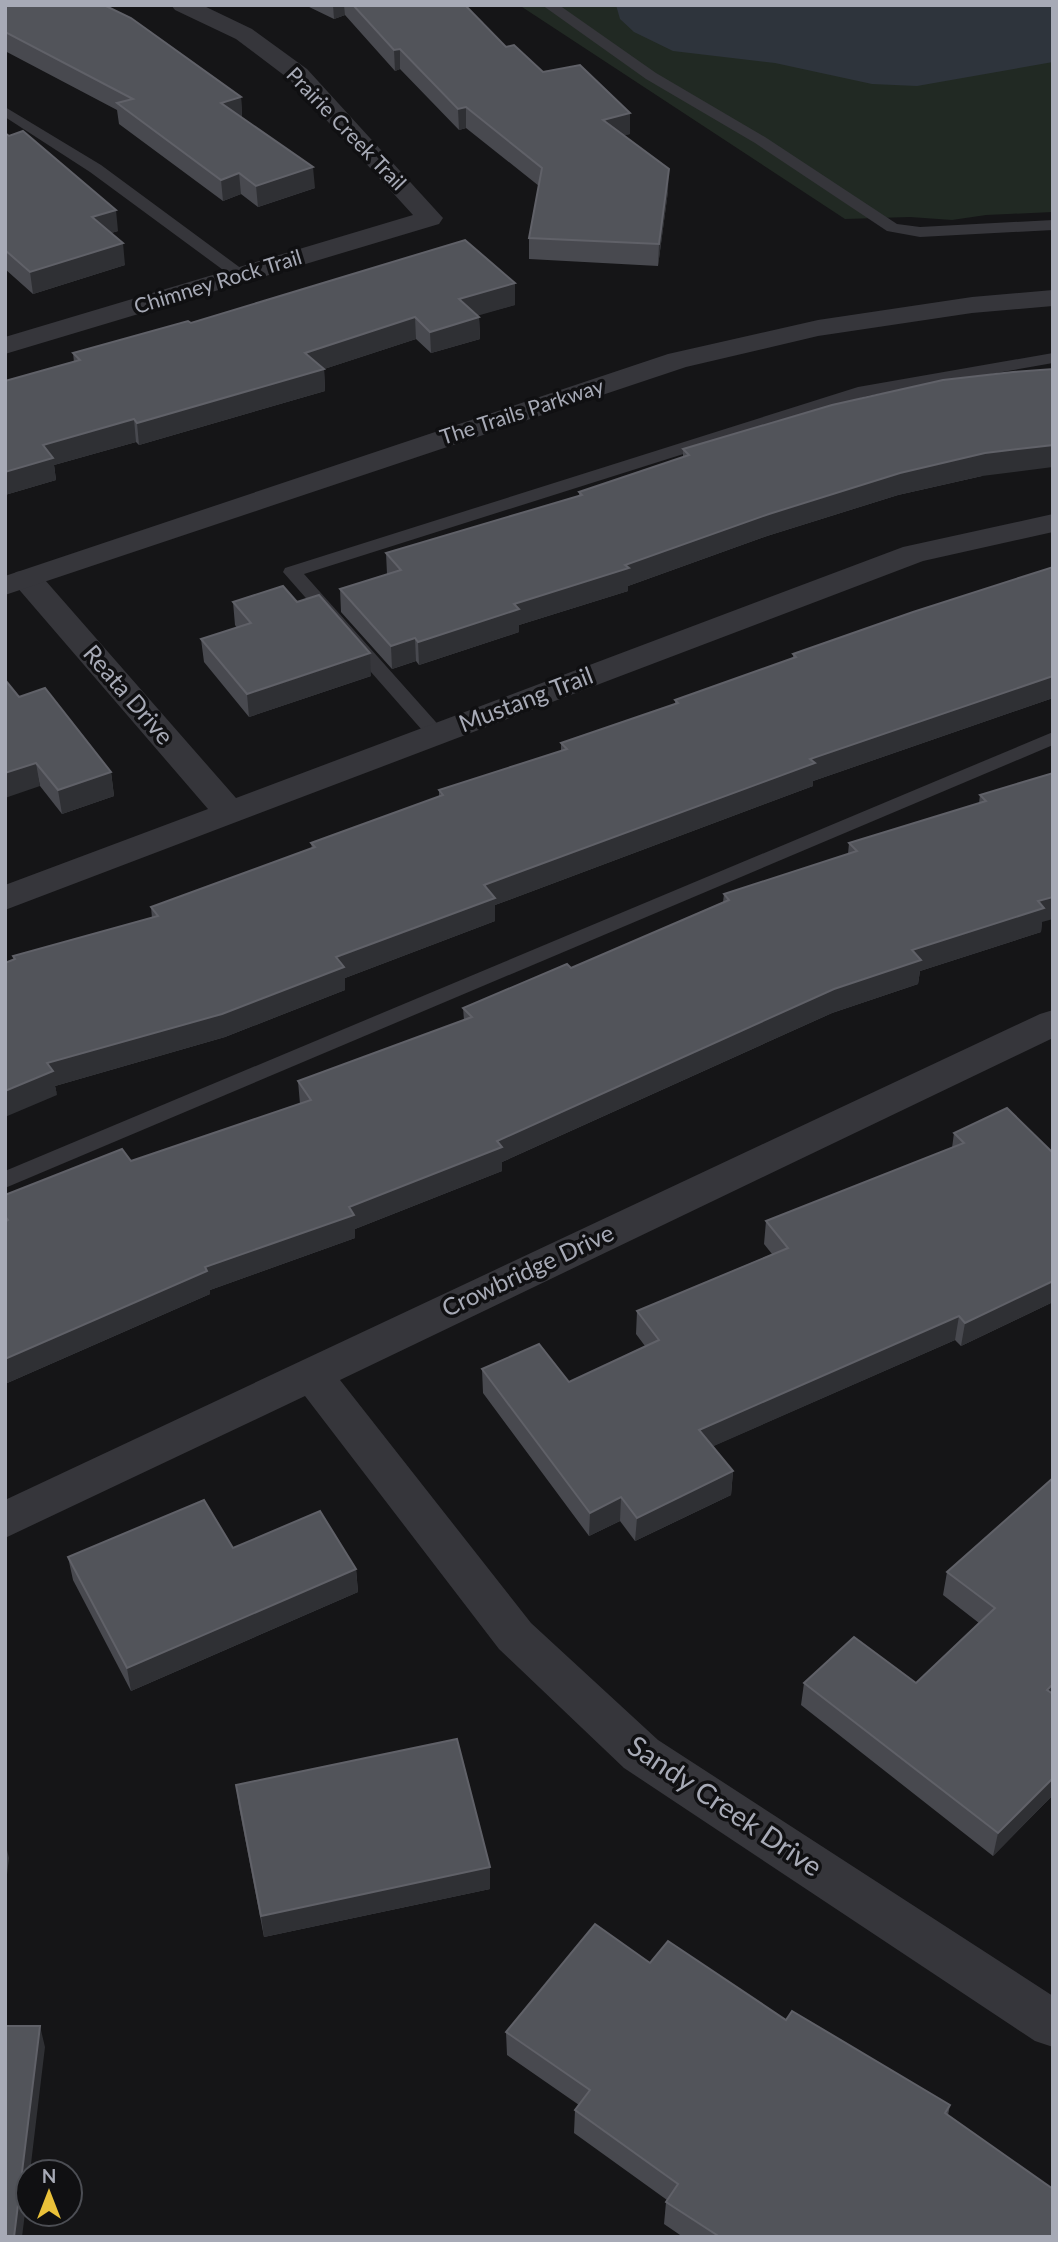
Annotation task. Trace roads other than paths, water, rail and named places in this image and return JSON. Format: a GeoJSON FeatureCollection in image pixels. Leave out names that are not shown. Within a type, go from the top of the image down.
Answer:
{"type":"FeatureCollection","features":[{"type":"Feature","properties":{"kind":"street","name":"Prairie Creek Trail"},"geometry":{"type":"LineString","coordinates":[[183,5],[244,34],[298,74],[430,218]]}},
{"type":"Feature","properties":{"kind":"street","name":"Chimney Rock Trail"},"geometry":{"type":"LineString","coordinates":[[5,346],[430,218]]}},
{"type":"Feature","properties":{"kind":"street","name":"The Trails Parkway"},"geometry":{"type":"LineString","coordinates":[[16,582],[678,360],[818,328],[972,305],[1053,298]]}},
{"type":"Feature","properties":{"kind":"street","name":"Mustang Trail"},"geometry":{"type":"LineString","coordinates":[[8,893],[914,554],[1053,523]]}},
{"type":"Feature","properties":{"kind":"street","name":"Reata Drive"},"geometry":{"type":"LineString","coordinates":[[16,582],[229,812]]}},
{"type":"Feature","properties":{"kind":"street","name":"Crowbridge Drive"},"geometry":{"type":"LineString","coordinates":[[5,1520],[1053,1023]]}},
{"type":"Feature","properties":{"kind":"street","name":"Sandy Creek Drive"},"geometry":{"type":"LineString","coordinates":[[311,1373],[515,1636],[641,1754],[1053,2024]]}},
{"type":"Feature","properties":{"kind":"lane"},"geometry":{"type":"LineString","coordinates":[[549,5],[652,76],[760,140],[893,228],[920,232],[1053,225]]}},
{"type":"Feature","properties":{"kind":"lane"},"geometry":{"type":"LineString","coordinates":[[5,111],[54,139],[134,194],[240,275]]}},
{"type":"Feature","properties":{"kind":"lane"},"geometry":{"type":"LineString","coordinates":[[436,734],[292,572],[864,391],[1053,358]]}},
{"type":"Feature","properties":{"kind":"lane"},"geometry":{"type":"LineString","coordinates":[[5,1180],[1053,738]]}}]}
